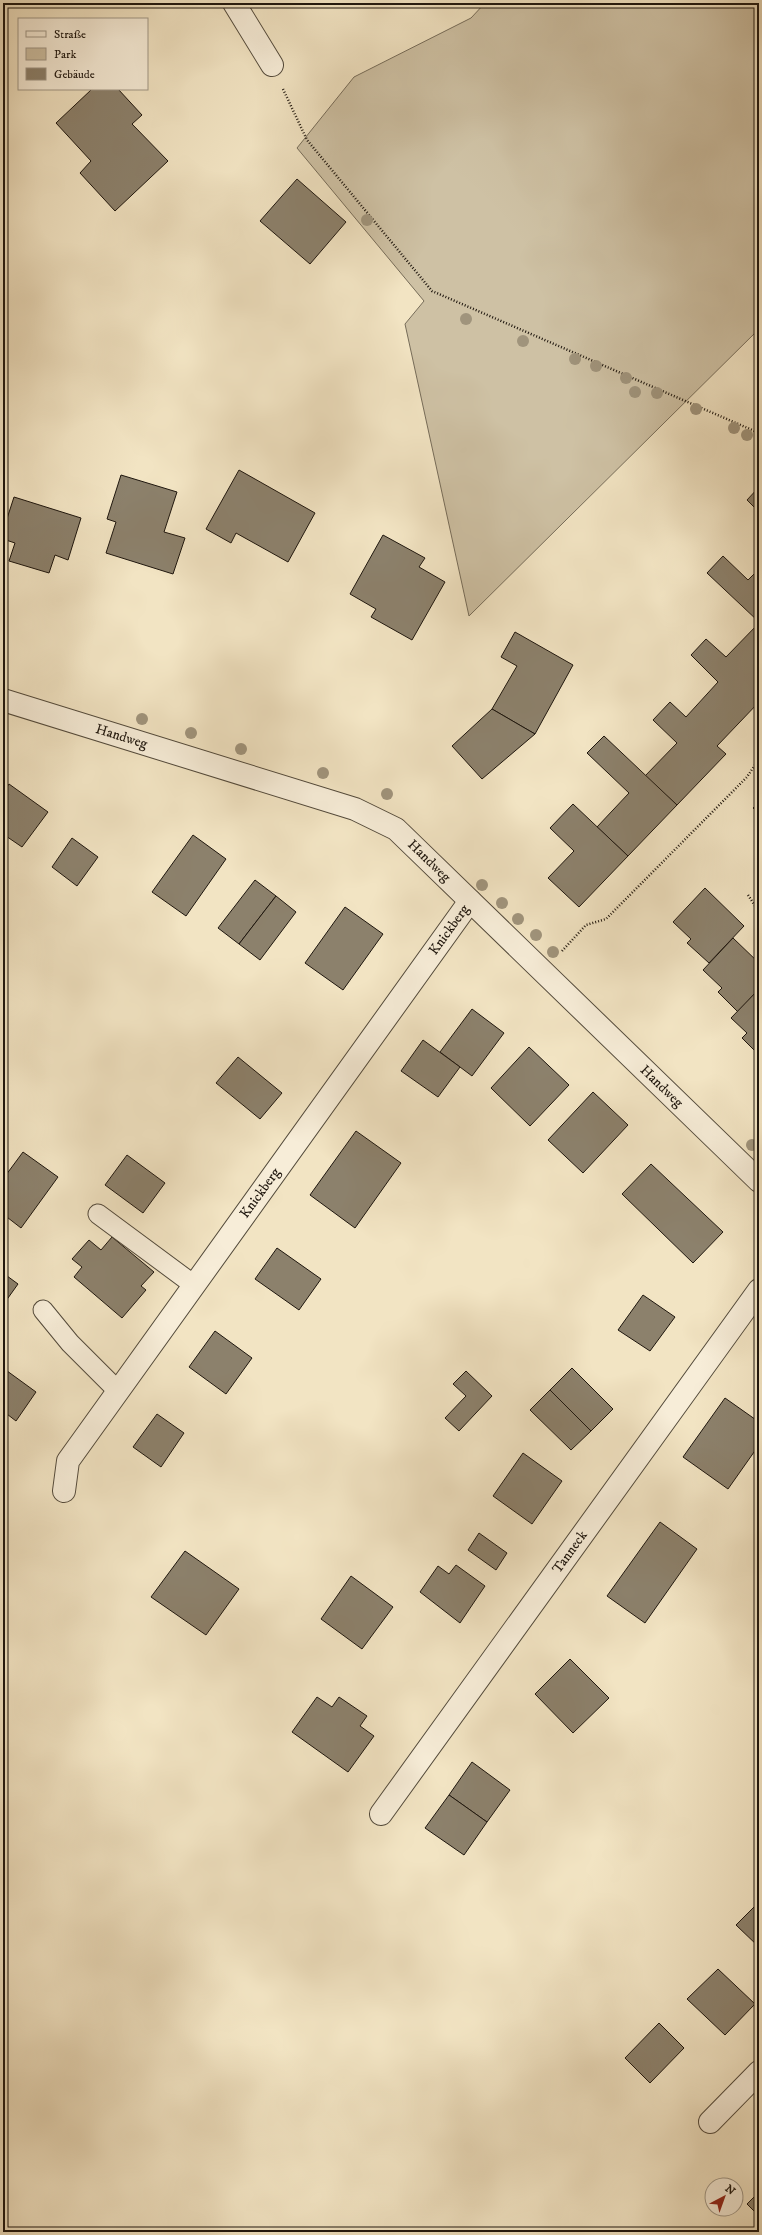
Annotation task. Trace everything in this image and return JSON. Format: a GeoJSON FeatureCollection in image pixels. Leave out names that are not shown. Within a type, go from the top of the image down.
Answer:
{"type":"FeatureCollection","features":[{"type":"Feature","properties":{"kind":"street"},"geometry":{"type":"LineString","coordinates":[[234,3],[272,65]]}},
{"type":"Feature","properties":{"kind":"street","name":"Handweg"},"geometry":{"type":"LineString","coordinates":[[3,700],[355,809],[396,829],[759,1181]]}},
{"type":"Feature","properties":{"kind":"street","name":"Knickberg"},"geometry":{"type":"LineString","coordinates":[[64,1491],[68,1461],[470,901]]}},
{"type":"Feature","properties":{"kind":"street","name":"Tanneck"},"geometry":{"type":"LineString","coordinates":[[381,1814],[759,1290]]}},
{"type":"Feature","properties":{"kind":"street"},"geometry":{"type":"LineString","coordinates":[[710,2122],[759,2072]]}},
{"type":"Feature","properties":{"kind":"lane"},"geometry":{"type":"LineString","coordinates":[[98,1214],[194,1285]]}},
{"type":"Feature","properties":{"kind":"lane"},"geometry":{"type":"LineString","coordinates":[[43,1310],[70,1343],[118,1391]]}},
{"type":"Feature","properties":{"kind":"path"},"geometry":{"type":"LineString","coordinates":[[272,65],[308,140],[432,291],[759,433]]}},
{"type":"Feature","properties":{"kind":"path"},"geometry":{"type":"LineString","coordinates":[[543,972],[586,925],[606,919],[612,914],[747,778],[759,759]]}},
{"type":"Feature","properties":{"kind":"path"},"geometry":{"type":"LineString","coordinates":[[748,895],[759,912]]}},
{"type":"Feature","properties":{"kind":"green space"},"geometry":{"type":"Polygon","coordinates":[[[485,3],[759,3],[759,329],[469,616],[405,324],[424,301],[297,148],[354,77],[471,18],[485,3]]]}},
{"type":"Feature","properties":{"kind":"building"},"geometry":{"type":"Polygon","coordinates":[[[91,90],[119,90],[142,115],[132,124],[168,161],[115,211],[80,173],[91,161],[56,123],[91,90]]]}},
{"type":"Feature","properties":{"kind":"building"},"geometry":{"type":"Polygon","coordinates":[[[297,179],[346,222],[310,264],[260,221],[297,179]]]}},
{"type":"Feature","properties":{"kind":"building"},"geometry":{"type":"Polygon","coordinates":[[[239,470],[315,513],[288,562],[236,533],[231,543],[206,529],[239,470]]]}},
{"type":"Feature","properties":{"kind":"building"},"geometry":{"type":"Polygon","coordinates":[[[121,475],[177,492],[164,532],[185,538],[173,574],[106,553],[116,522],[107,519],[121,475]]]}},
{"type":"Feature","properties":{"kind":"building"},"geometry":{"type":"Polygon","coordinates":[[[759,487],[759,512],[747,500],[759,487]]]}},
{"type":"Feature","properties":{"kind":"building"},"geometry":{"type":"Polygon","coordinates":[[[14,497],[81,518],[68,560],[55,555],[49,573],[9,561],[15,543],[3,539],[3,531],[14,497]]]}},
{"type":"Feature","properties":{"kind":"building"},"geometry":{"type":"Polygon","coordinates":[[[383,535],[425,558],[419,567],[445,582],[412,640],[371,617],[376,609],[350,594],[383,535]]]}},
{"type":"Feature","properties":{"kind":"building"},"geometry":{"type":"Polygon","coordinates":[[[723,556],[748,580],[759,569],[759,622],[707,573],[723,556]]]}},
{"type":"Feature","properties":{"kind":"building"},"geometry":{"type":"Polygon","coordinates":[[[759,623],[759,681],[756,685],[759,688],[759,702],[717,746],[726,754],[677,805],[645,776],[677,743],[653,720],[670,702],[686,717],[718,682],[691,655],[706,639],[726,657],[759,623]]]}},
{"type":"Feature","properties":{"kind":"building"},"geometry":{"type":"Polygon","coordinates":[[[515,632],[573,665],[535,734],[492,709],[517,666],[501,657],[515,632]]]}},
{"type":"Feature","properties":{"kind":"building"},"geometry":{"type":"Polygon","coordinates":[[[492,709],[535,734],[482,779],[452,746],[492,709]]]}},
{"type":"Feature","properties":{"kind":"building"},"geometry":{"type":"Polygon","coordinates":[[[604,736],[677,805],[628,856],[597,827],[629,793],[587,753],[604,736]]]}},
{"type":"Feature","properties":{"kind":"building"},"geometry":{"type":"Polygon","coordinates":[[[9,784],[48,812],[22,847],[3,834],[3,793],[9,784]]]}},
{"type":"Feature","properties":{"kind":"building"},"geometry":{"type":"Polygon","coordinates":[[[759,802],[759,814],[753,808],[759,802]]]}},
{"type":"Feature","properties":{"kind":"building"},"geometry":{"type":"Polygon","coordinates":[[[573,804],[628,856],[579,907],[548,878],[574,851],[550,828],[573,804]]]}},
{"type":"Feature","properties":{"kind":"building"},"geometry":{"type":"Polygon","coordinates":[[[193,835],[226,859],[186,916],[152,892],[193,835]]]}},
{"type":"Feature","properties":{"kind":"building"},"geometry":{"type":"Polygon","coordinates":[[[72,838],[98,857],[77,886],[52,867],[72,838]]]}},
{"type":"Feature","properties":{"kind":"building"},"geometry":{"type":"Polygon","coordinates":[[[255,880],[276,896],[239,944],[218,928],[255,880]]]}},
{"type":"Feature","properties":{"kind":"building"},"geometry":{"type":"Polygon","coordinates":[[[705,888],[744,926],[709,963],[687,943],[691,939],[673,922],[705,888]]]}},
{"type":"Feature","properties":{"kind":"building"},"geometry":{"type":"Polygon","coordinates":[[[276,896],[296,912],[260,960],[239,944],[276,896]]]}},
{"type":"Feature","properties":{"kind":"building"},"geometry":{"type":"Polygon","coordinates":[[[345,907],[383,934],[343,990],[305,963],[345,907]]]}},
{"type":"Feature","properties":{"kind":"building"},"geometry":{"type":"Polygon","coordinates":[[[733,938],[759,963],[759,989],[738,1012],[718,992],[722,988],[703,970],[733,938]]]}},
{"type":"Feature","properties":{"kind":"building"},"geometry":{"type":"Polygon","coordinates":[[[759,989],[759,1055],[742,1038],[747,1033],[731,1018],[759,989]]]}},
{"type":"Feature","properties":{"kind":"building"},"geometry":{"type":"Polygon","coordinates":[[[472,1009],[504,1033],[472,1076],[440,1052],[472,1009]]]}},
{"type":"Feature","properties":{"kind":"building"},"geometry":{"type":"Polygon","coordinates":[[[423,1040],[460,1067],[438,1097],[401,1071],[423,1040]]]}},
{"type":"Feature","properties":{"kind":"building"},"geometry":{"type":"Polygon","coordinates":[[[529,1047],[569,1085],[530,1126],[491,1088],[529,1047]]]}},
{"type":"Feature","properties":{"kind":"building"},"geometry":{"type":"Polygon","coordinates":[[[238,1057],[282,1093],[260,1119],[216,1083],[238,1057]]]}},
{"type":"Feature","properties":{"kind":"building"},"geometry":{"type":"Polygon","coordinates":[[[593,1092],[628,1125],[583,1173],[548,1140],[593,1092]]]}},
{"type":"Feature","properties":{"kind":"building"},"geometry":{"type":"Polygon","coordinates":[[[356,1131],[401,1163],[355,1228],[310,1195],[356,1131]]]}},
{"type":"Feature","properties":{"kind":"building"},"geometry":{"type":"Polygon","coordinates":[[[23,1152],[58,1177],[21,1228],[3,1214],[3,1179],[23,1152]]]}},
{"type":"Feature","properties":{"kind":"building"},"geometry":{"type":"Polygon","coordinates":[[[127,1155],[165,1183],[143,1213],[105,1185],[127,1155]]]}},
{"type":"Feature","properties":{"kind":"building"},"geometry":{"type":"Polygon","coordinates":[[[651,1164],[723,1232],[693,1263],[622,1194],[651,1164]]]}},
{"type":"Feature","properties":{"kind":"building"},"geometry":{"type":"Polygon","coordinates":[[[112,1237],[154,1272],[141,1286],[146,1290],[122,1318],[74,1277],[82,1267],[72,1259],[89,1240],[101,1250],[112,1237]]]}},
{"type":"Feature","properties":{"kind":"building"},"geometry":{"type":"Polygon","coordinates":[[[277,1248],[321,1279],[299,1310],[255,1279],[277,1248]]]}},
{"type":"Feature","properties":{"kind":"building"},"geometry":{"type":"Polygon","coordinates":[[[3,1273],[18,1284],[3,1305],[3,1273]]]}},
{"type":"Feature","properties":{"kind":"building"},"geometry":{"type":"Polygon","coordinates":[[[643,1295],[675,1317],[650,1351],[618,1330],[643,1295]]]}},
{"type":"Feature","properties":{"kind":"building"},"geometry":{"type":"Polygon","coordinates":[[[215,1331],[252,1358],[226,1394],[189,1367],[215,1331]]]}},
{"type":"Feature","properties":{"kind":"building"},"geometry":{"type":"Polygon","coordinates":[[[3,1368],[36,1392],[16,1421],[3,1411],[3,1368]]]}},
{"type":"Feature","properties":{"kind":"building"},"geometry":{"type":"Polygon","coordinates":[[[572,1368],[613,1409],[591,1431],[550,1390],[572,1368]]]}},
{"type":"Feature","properties":{"kind":"building"},"geometry":{"type":"Polygon","coordinates":[[[466,1371],[492,1396],[459,1431],[445,1418],[466,1396],[453,1384],[466,1371]]]}},
{"type":"Feature","properties":{"kind":"building"},"geometry":{"type":"Polygon","coordinates":[[[550,1390],[591,1431],[571,1450],[530,1410],[550,1390]]]}},
{"type":"Feature","properties":{"kind":"building"},"geometry":{"type":"Polygon","coordinates":[[[725,1398],[759,1422],[759,1445],[728,1489],[683,1457],[725,1398]]]}},
{"type":"Feature","properties":{"kind":"building"},"geometry":{"type":"Polygon","coordinates":[[[157,1414],[184,1433],[161,1467],[133,1447],[157,1414]]]}},
{"type":"Feature","properties":{"kind":"building"},"geometry":{"type":"Polygon","coordinates":[[[523,1453],[562,1481],[532,1524],[493,1496],[523,1453]]]}},
{"type":"Feature","properties":{"kind":"building"},"geometry":{"type":"Polygon","coordinates":[[[660,1522],[697,1549],[645,1623],[607,1596],[660,1522]]]}},
{"type":"Feature","properties":{"kind":"building"},"geometry":{"type":"Polygon","coordinates":[[[479,1533],[507,1553],[496,1570],[468,1550],[479,1533]]]}},
{"type":"Feature","properties":{"kind":"building"},"geometry":{"type":"Polygon","coordinates":[[[185,1551],[239,1589],[206,1635],[151,1597],[185,1551]]]}},
{"type":"Feature","properties":{"kind":"building"},"geometry":{"type":"Polygon","coordinates":[[[456,1565],[485,1586],[460,1623],[420,1592],[438,1566],[449,1574],[456,1565]]]}},
{"type":"Feature","properties":{"kind":"building"},"geometry":{"type":"Polygon","coordinates":[[[351,1576],[393,1607],[362,1649],[321,1619],[351,1576]]]}},
{"type":"Feature","properties":{"kind":"building"},"geometry":{"type":"Polygon","coordinates":[[[570,1659],[609,1698],[573,1733],[535,1694],[570,1659]]]}},
{"type":"Feature","properties":{"kind":"building"},"geometry":{"type":"Polygon","coordinates":[[[317,1697],[332,1707],[339,1697],[367,1716],[360,1726],[374,1736],[348,1772],[292,1732],[317,1697]]]}},
{"type":"Feature","properties":{"kind":"building"},"geometry":{"type":"Polygon","coordinates":[[[472,1762],[510,1790],[487,1822],[449,1795],[472,1762]]]}},
{"type":"Feature","properties":{"kind":"building"},"geometry":{"type":"Polygon","coordinates":[[[449,1795],[487,1822],[464,1855],[425,1828],[449,1795]]]}},
{"type":"Feature","properties":{"kind":"building"},"geometry":{"type":"Polygon","coordinates":[[[759,1902],[759,1947],[736,1925],[759,1902]]]}},
{"type":"Feature","properties":{"kind":"building"},"geometry":{"type":"Polygon","coordinates":[[[718,1969],[755,2004],[725,2035],[687,1999],[718,1969]]]}},
{"type":"Feature","properties":{"kind":"building"},"geometry":{"type":"Polygon","coordinates":[[[659,2023],[684,2048],[650,2083],[625,2058],[659,2023]]]}},
{"type":"Feature","properties":{"kind":"building"},"geometry":{"type":"Polygon","coordinates":[[[759,2192],[759,2216],[747,2204],[759,2192]]]}}]}
